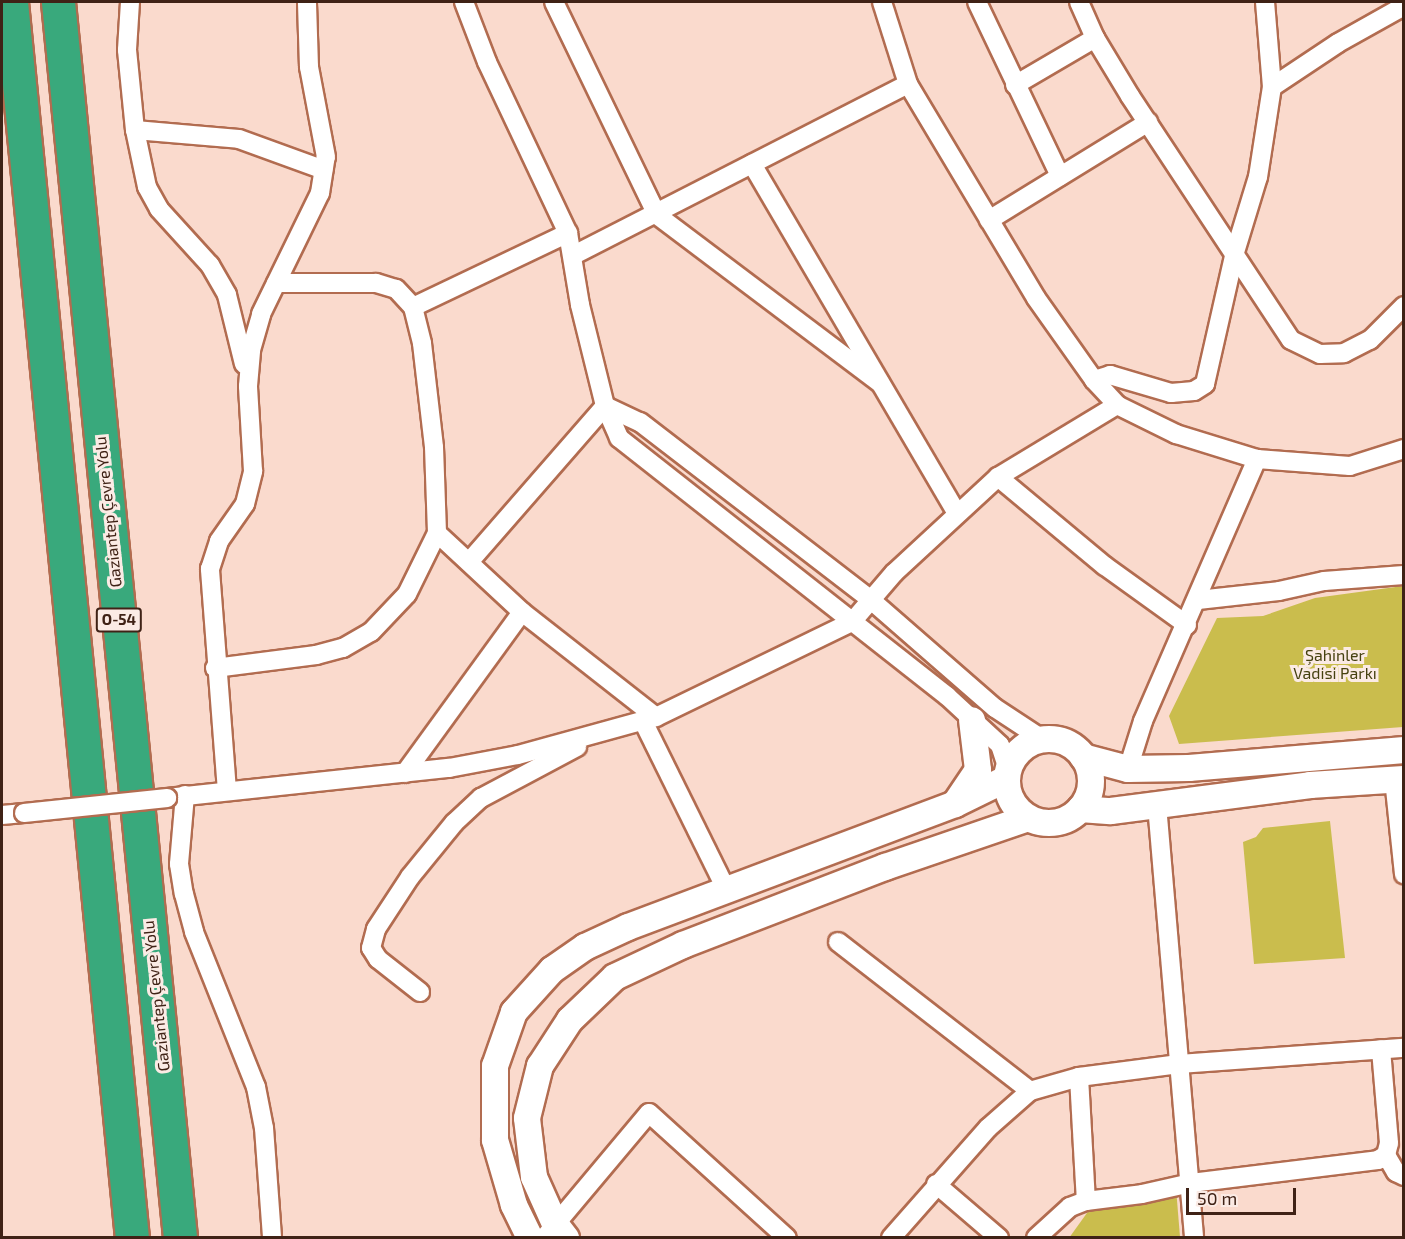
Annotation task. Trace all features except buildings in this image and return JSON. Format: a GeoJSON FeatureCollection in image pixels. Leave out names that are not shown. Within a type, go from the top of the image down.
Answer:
{"type":"FeatureCollection","features":[{"type":"Feature","properties":{"kind":"highway","name":"O-54"},"geometry":{"type":"LineString","coordinates":[[11,2],[132,1238]]}},
{"type":"Feature","properties":{"kind":"highway","name":"Gaziantep Çevre Yolu"},"geometry":{"type":"LineString","coordinates":[[58,2],[180,1238]]}},
{"type":"Feature","properties":{"kind":"street"},"geometry":{"type":"LineString","coordinates":[[130,2],[127,50],[135,130],[147,187],[159,209],[188,236],[227,295],[248,386]]}},
{"type":"Feature","properties":{"kind":"street"},"geometry":{"type":"LineString","coordinates":[[227,791],[215,668],[210,569],[219,541],[245,504],[253,471],[248,386],[251,350],[276,283],[320,193],[324,170],[322,122],[309,67],[307,2]]}},
{"type":"Feature","properties":{"kind":"street"},"geometry":{"type":"LineString","coordinates":[[464,2],[487,62],[568,233],[574,255],[580,305],[605,406],[619,438],[906,662],[1000,745],[1014,806],[1028,818]]}},
{"type":"Feature","properties":{"kind":"street"},"geometry":{"type":"LineString","coordinates":[[554,2],[657,215],[880,383]]}},
{"type":"Feature","properties":{"kind":"street"},"geometry":{"type":"LineString","coordinates":[[882,2],[908,84],[1036,298],[1094,380],[1117,405],[1176,434],[1257,459],[1350,466],[1404,449]]}},
{"type":"Feature","properties":{"kind":"street"},"geometry":{"type":"LineString","coordinates":[[977,2],[1060,176]]}},
{"type":"Feature","properties":{"kind":"street"},"geometry":{"type":"LineString","coordinates":[[1080,2],[1095,38],[1235,252],[1271,315],[1291,340],[1320,354],[1344,353],[1370,340],[1404,306]]}},
{"type":"Feature","properties":{"kind":"street"},"geometry":{"type":"LineString","coordinates":[[1094,380],[1110,375],[1171,393],[1194,391],[1205,384],[1235,252],[1258,177],[1272,87],[1265,2]]}},
{"type":"Feature","properties":{"kind":"street"},"geometry":{"type":"LineString","coordinates":[[1272,87],[1338,43],[1404,6]]}},
{"type":"Feature","properties":{"kind":"street"},"geometry":{"type":"LineString","coordinates":[[1015,85],[1095,38]]}},
{"type":"Feature","properties":{"kind":"street"},"geometry":{"type":"LineString","coordinates":[[574,255],[657,215],[908,84]]}},
{"type":"Feature","properties":{"kind":"street"},"geometry":{"type":"LineString","coordinates":[[989,220],[1148,122]]}},
{"type":"Feature","properties":{"kind":"street"},"geometry":{"type":"LineString","coordinates":[[135,130],[239,139],[277,150],[324,170]]}},
{"type":"Feature","properties":{"kind":"street"},"geometry":{"type":"LineString","coordinates":[[752,164],[956,513]]}},
{"type":"Feature","properties":{"kind":"street"},"geometry":{"type":"LineString","coordinates":[[413,307],[568,233]]}},
{"type":"Feature","properties":{"kind":"street"},"geometry":{"type":"LineString","coordinates":[[215,668],[316,655],[343,648],[371,632],[407,594],[437,534],[434,447],[422,343],[413,307],[396,289],[376,283],[276,283]]}},
{"type":"Feature","properties":{"kind":"street"},"geometry":{"type":"LineString","coordinates":[[2,815],[405,773],[507,757],[601,734],[649,719],[852,622],[956,513],[998,477],[1117,405]]}},
{"type":"Feature","properties":{"kind":"street"},"geometry":{"type":"LineString","coordinates":[[469,562],[605,406]]}},
{"type":"Feature","properties":{"kind":"street"},"geometry":{"type":"LineString","coordinates":[[605,406],[640,422],[871,600],[995,708],[1042,739]]}},
{"type":"Feature","properties":{"kind":"street"},"geometry":{"type":"LineString","coordinates":[[1128,769],[1143,721],[1198,600],[1257,459]]}},
{"type":"Feature","properties":{"kind":"street"},"geometry":{"type":"LineString","coordinates":[[998,477],[1105,566],[1187,625]]}},
{"type":"Feature","properties":{"kind":"street"},"geometry":{"type":"LineString","coordinates":[[437,534],[522,612],[649,719],[726,889]]}},
{"type":"Feature","properties":{"kind":"street"},"geometry":{"type":"LineString","coordinates":[[1198,600],[1324,581],[1404,575]]}},
{"type":"Feature","properties":{"kind":"street"},"geometry":{"type":"LineString","coordinates":[[405,773],[522,612]]}},
{"type":"Feature","properties":{"kind":"street"},"geometry":{"type":"LineString","coordinates":[[955,804],[978,770],[972,720]]}},
{"type":"Feature","properties":{"kind":"street"},"geometry":{"type":"LineString","coordinates":[[420,992],[371,948],[371,937],[410,877],[454,823],[481,798],[601,734]]}},
{"type":"Feature","properties":{"kind":"street"},"geometry":{"type":"LineString","coordinates":[[530,1238],[514,1206],[495,1140],[495,1066],[514,1012],[552,970],[585,947],[726,889],[955,804],[1007,774],[1024,747],[1042,739],[1060,740],[1083,757],[1128,769],[1189,768],[1404,750]]}},
{"type":"Feature","properties":{"kind":"street"},"geometry":{"type":"LineString","coordinates":[[1080,809],[1091,784],[1083,757]]}},
{"type":"Feature","properties":{"kind":"street"},"geometry":{"type":"LineString","coordinates":[[555,1233],[534,1177],[527,1118],[546,1057],[570,1020],[615,977],[683,945],[852,880],[1028,818],[1056,823],[1080,809],[1111,811],[1310,785],[1399,779],[1404,874]]}},
{"type":"Feature","properties":{"kind":"street"},"geometry":{"type":"LineString","coordinates":[[186,795],[179,864],[184,894],[194,932],[256,1087],[264,1128],[272,1238]]}},
{"type":"Feature","properties":{"kind":"street"},"geometry":{"type":"LineString","coordinates":[[1157,805],[1194,1238]]}},
{"type":"Feature","properties":{"kind":"street"},"geometry":{"type":"LineString","coordinates":[[838,942],[1030,1091]]}},
{"type":"Feature","properties":{"kind":"street"},"geometry":{"type":"LineString","coordinates":[[891,1238],[987,1128],[1030,1091],[1079,1077],[1179,1064],[1404,1048]]}},
{"type":"Feature","properties":{"kind":"street"},"geometry":{"type":"LineString","coordinates":[[1381,1049],[1390,1126],[1386,1155],[1396,1172],[1404,1176]]}},
{"type":"Feature","properties":{"kind":"street"},"geometry":{"type":"LineString","coordinates":[[1079,1077],[1086,1201]]}},
{"type":"Feature","properties":{"kind":"street"},"geometry":{"type":"LineString","coordinates":[[555,1233],[649,1113],[787,1238]]}},
{"type":"Feature","properties":{"kind":"street"},"geometry":{"type":"LineString","coordinates":[[1036,1238],[1070,1207],[1086,1201],[1191,1183],[1363,1163],[1386,1155]]}},
{"type":"Feature","properties":{"kind":"street"},"geometry":{"type":"LineString","coordinates":[[936,1184],[999,1238]]}},
{"type":"Feature","properties":{"kind":"green space","name":"Şahinler Vadisi Parkı"},"geometry":{"type":"Polygon","coordinates":[[[1403,586],[1403,727],[1179,744],[1169,716],[1217,618],[1263,616],[1315,598],[1403,586]]]}},
{"type":"Feature","properties":{"kind":"green space"},"geometry":{"type":"Polygon","coordinates":[[[1330,821],[1345,958],[1254,964],[1243,842],[1256,837],[1263,828],[1330,821]]]}},
{"type":"Feature","properties":{"kind":"green space"},"geometry":{"type":"Polygon","coordinates":[[[1176,1188],[1180,1237],[1069,1238],[1097,1199],[1176,1188]]]}}]}
